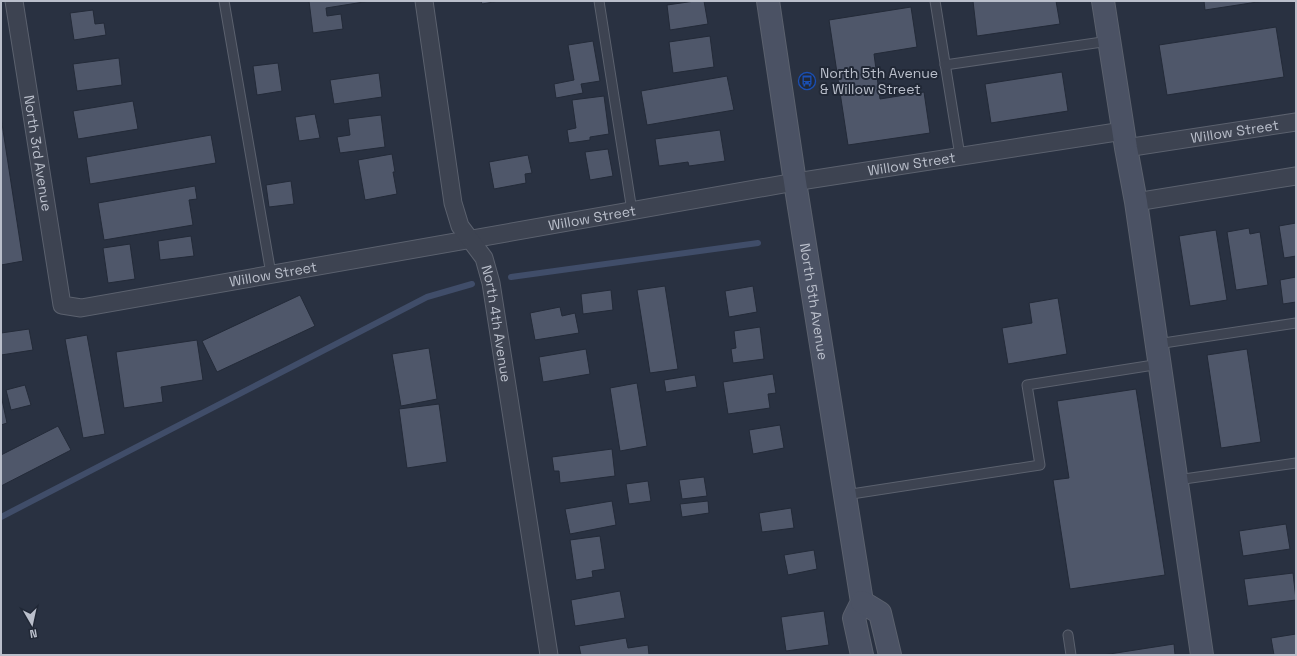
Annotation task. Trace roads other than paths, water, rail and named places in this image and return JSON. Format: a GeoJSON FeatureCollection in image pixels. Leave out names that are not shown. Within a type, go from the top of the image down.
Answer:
{"type":"FeatureCollection","features":[{"type":"Feature","properties":{"kind":"main road","name":"North 5th Avenue"},"geometry":{"type":"LineString","coordinates":[[768,1],[795,182],[862,602]]}},
{"type":"Feature","properties":{"kind":"main road"},"geometry":{"type":"LineString","coordinates":[[1103,1],[1136,202],[1202,655]]}},
{"type":"Feature","properties":{"kind":"main road"},"geometry":{"type":"LineString","coordinates":[[862,655],[854,618],[862,602],[880,613],[886,644],[890,655]]}},
{"type":"Feature","properties":{"kind":"street","name":"North 3rd Avenue"},"geometry":{"type":"LineString","coordinates":[[14,1],[62,305]]}},
{"type":"Feature","properties":{"kind":"street","name":"North 4th Avenue"},"geometry":{"type":"LineString","coordinates":[[424,1],[453,203],[460,226],[484,258],[491,283],[549,655]]}},
{"type":"Feature","properties":{"kind":"street","name":"Willow Street"},"geometry":{"type":"LineString","coordinates":[[62,305],[81,308],[795,182],[960,156],[1296,122]]}},
{"type":"Feature","properties":{"kind":"street"},"geometry":{"type":"LineString","coordinates":[[1136,202],[1296,176]]}},
{"type":"Feature","properties":{"kind":"lane"},"geometry":{"type":"LineString","coordinates":[[224,1],[271,274]]}},
{"type":"Feature","properties":{"kind":"lane"},"geometry":{"type":"LineString","coordinates":[[598,1],[632,211]]}},
{"type":"Feature","properties":{"kind":"lane"},"geometry":{"type":"LineString","coordinates":[[934,1],[960,156]]}},
{"type":"Feature","properties":{"kind":"lane"},"geometry":{"type":"LineString","coordinates":[[945,65],[1109,41]]}},
{"type":"Feature","properties":{"kind":"lane"},"geometry":{"type":"LineString","coordinates":[[845,495],[1040,465],[1027,385],[1296,323]]}},
{"type":"Feature","properties":{"kind":"lane"},"geometry":{"type":"LineString","coordinates":[[1177,480],[1296,463]]}},
{"type":"Feature","properties":{"kind":"lane"},"geometry":{"type":"LineString","coordinates":[[1068,635],[1071,655]]}},
{"type":"Feature","properties":{"kind":"waterway"},"geometry":{"type":"LineString","coordinates":[[511,277],[758,243]]}},
{"type":"Feature","properties":{"kind":"waterway"},"geometry":{"type":"LineString","coordinates":[[1,517],[427,297],[472,284]]}},
{"type":"Feature","properties":{"kind":"place","name":"North 5th Avenue & Willow Street"},"geometry":{"type":"Point","coordinates":[807,81]}}]}
